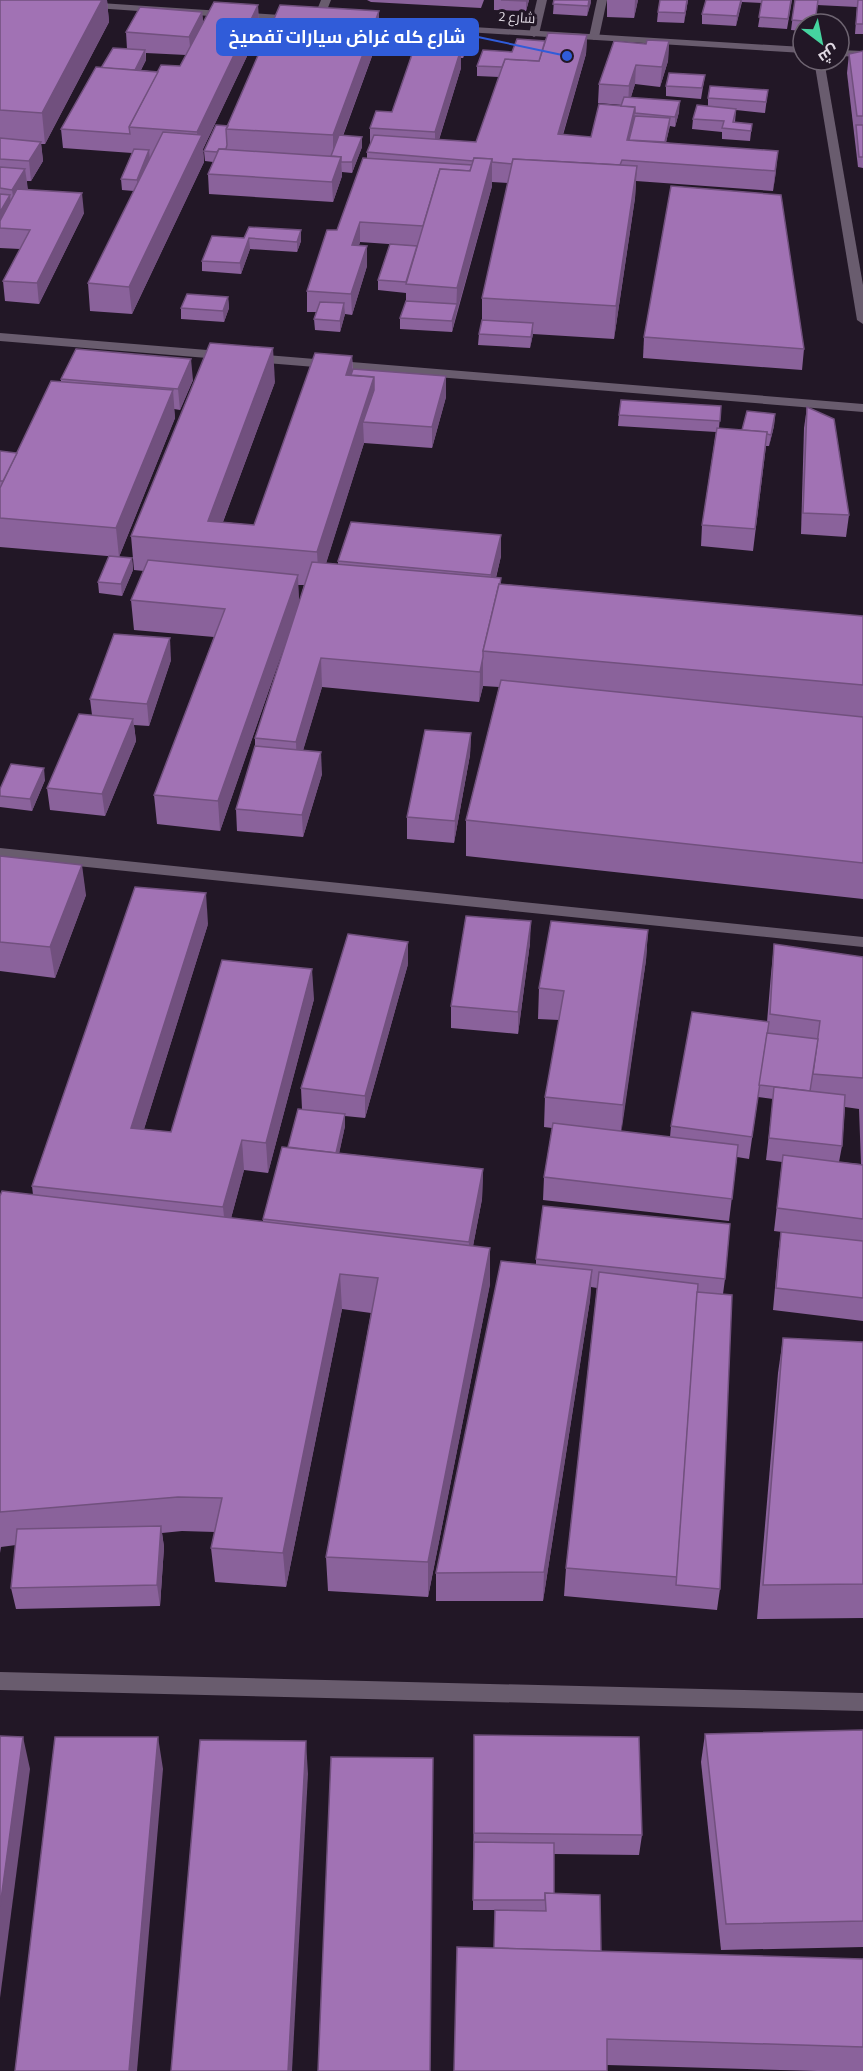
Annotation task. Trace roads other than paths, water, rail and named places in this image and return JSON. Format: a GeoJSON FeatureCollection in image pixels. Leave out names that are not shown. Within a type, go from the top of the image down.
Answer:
{"type":"FeatureCollection","features":[{"type":"Feature","properties":{"kind":"street"},"geometry":{"type":"LineString","coordinates":[[318,20],[326,0]]}},
{"type":"Feature","properties":{"kind":"street"},"geometry":{"type":"LineString","coordinates":[[534,34],[542,0]]}},
{"type":"Feature","properties":{"kind":"street"},"geometry":{"type":"LineString","coordinates":[[594,37],[602,0]]}},
{"type":"Feature","properties":{"kind":"street"},"geometry":{"type":"LineString","coordinates":[[79,4],[330,21]]}},
{"type":"Feature","properties":{"kind":"street","name":"شارع 2"},"geometry":{"type":"LineString","coordinates":[[342,22],[791,49]]}},
{"type":"Feature","properties":{"kind":"street"},"geometry":{"type":"LineString","coordinates":[[821,72],[863,321]]}},
{"type":"Feature","properties":{"kind":"street"},"geometry":{"type":"LineString","coordinates":[[0,338],[863,408]]}},
{"type":"Feature","properties":{"kind":"street"},"geometry":{"type":"LineString","coordinates":[[0,853],[863,942]]}},
{"type":"Feature","properties":{"kind":"street"},"geometry":{"type":"LineString","coordinates":[[0,1682],[863,1702]]}},
{"type":"Feature","properties":{"kind":"place","name":"شارع كله غراض سيارات تفصيخ"},"geometry":{"type":"Point","coordinates":[567,56]}}]}
